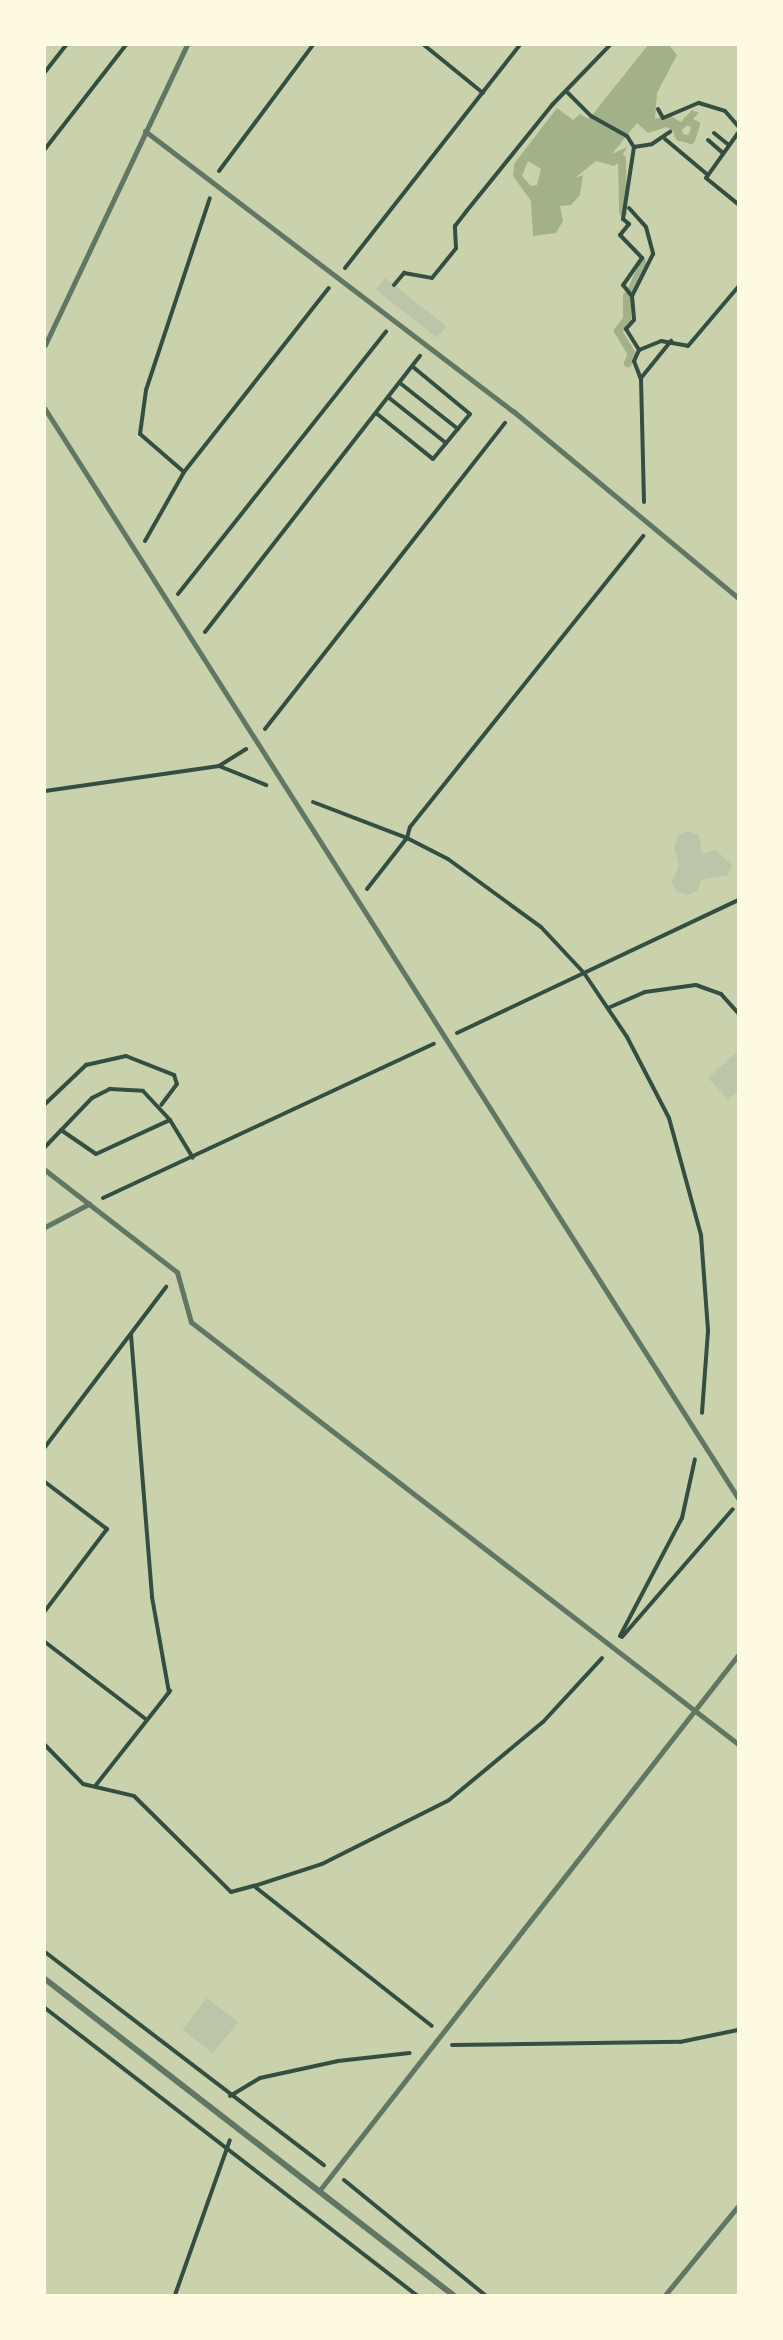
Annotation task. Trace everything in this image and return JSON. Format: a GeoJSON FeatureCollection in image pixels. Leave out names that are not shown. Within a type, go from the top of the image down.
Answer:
{"type":"FeatureCollection","features":[{"type":"Feature","properties":{"kind":"street"},"geometry":{"type":"LineString","coordinates":[[45,345],[145,131],[188,45]]}},
{"type":"Feature","properties":{"kind":"street"},"geometry":{"type":"LineString","coordinates":[[145,131],[513,411],[643,515],[738,598]]}},
{"type":"Feature","properties":{"kind":"street"},"geometry":{"type":"LineString","coordinates":[[45,409],[193,647],[446,1038],[738,1498]]}},
{"type":"Feature","properties":{"kind":"street"},"geometry":{"type":"LineString","coordinates":[[45,1170],[177,1272],[191,1322],[738,1744]]}},
{"type":"Feature","properties":{"kind":"street"},"geometry":{"type":"LineString","coordinates":[[319,2191],[424,2052],[738,1655]]}},
{"type":"Feature","properties":{"kind":"street"},"geometry":{"type":"LineString","coordinates":[[45,1979],[453,2295]]}},
{"type":"Feature","properties":{"kind":"street"},"geometry":{"type":"LineString","coordinates":[[665,2295],[738,2206]]}},
{"type":"Feature","properties":{"kind":"lane"},"geometry":{"type":"LineString","coordinates":[[45,1227],[89,1204]]}},
{"type":"Feature","properties":{"kind":"path"},"geometry":{"type":"LineString","coordinates":[[45,72],[66,45]]}},
{"type":"Feature","properties":{"kind":"path"},"geometry":{"type":"LineString","coordinates":[[45,149],[126,45]]}},
{"type":"Feature","properties":{"kind":"path"},"geometry":{"type":"LineString","coordinates":[[184,472],[140,434],[146,390],[224,158],[314,45]]}},
{"type":"Feature","properties":{"kind":"path"},"geometry":{"type":"LineString","coordinates":[[424,45],[483,93]]}},
{"type":"Feature","properties":{"kind":"path"},"geometry":{"type":"LineString","coordinates":[[136,557],[184,472],[520,45]]}},
{"type":"Feature","properties":{"kind":"path"},"geometry":{"type":"LineString","coordinates":[[394,285],[404,273],[432,278],[456,248],[460,220],[610,45]]}},
{"type":"Feature","properties":{"kind":"path"},"geometry":{"type":"LineString","coordinates":[[568,93],[591,116],[627,136],[634,147],[627,181],[629,208],[623,219],[629,224],[620,235],[642,258],[623,285],[632,296]]}},
{"type":"Feature","properties":{"kind":"path"},"geometry":{"type":"LineString","coordinates":[[658,109],[663,118],[699,102],[725,111],[738,126]]}},
{"type":"Feature","properties":{"kind":"path"},"geometry":{"type":"LineString","coordinates":[[634,147],[665,139],[670,132]]}},
{"type":"Feature","properties":{"kind":"path"},"geometry":{"type":"LineString","coordinates":[[714,133],[729,145]]}},
{"type":"Feature","properties":{"kind":"path"},"geometry":{"type":"LineString","coordinates":[[708,175],[737,137]]}},
{"type":"Feature","properties":{"kind":"path"},"geometry":{"type":"LineString","coordinates":[[665,139],[738,204]]}},
{"type":"Feature","properties":{"kind":"path"},"geometry":{"type":"LineString","coordinates":[[708,140],[723,153]]}},
{"type":"Feature","properties":{"kind":"path"},"geometry":{"type":"LineString","coordinates":[[629,208],[646,226],[653,254],[632,296],[634,320],[626,329],[639,350]]}},
{"type":"Feature","properties":{"kind":"path"},"geometry":{"type":"LineString","coordinates":[[643,515],[641,379],[634,361],[639,350],[671,341],[688,346],[694,342],[738,286]]}},
{"type":"Feature","properties":{"kind":"path"},"geometry":{"type":"LineString","coordinates":[[168,607],[395,319]]}},
{"type":"Feature","properties":{"kind":"path"},"geometry":{"type":"LineString","coordinates":[[641,379],[671,341]]}},
{"type":"Feature","properties":{"kind":"path"},"geometry":{"type":"LineString","coordinates":[[193,647],[429,345]]}},
{"type":"Feature","properties":{"kind":"path"},"geometry":{"type":"LineString","coordinates":[[376,413],[433,459],[470,414],[412,366]]}},
{"type":"Feature","properties":{"kind":"path"},"geometry":{"type":"LineString","coordinates":[[399,383],[458,429]]}},
{"type":"Feature","properties":{"kind":"path"},"geometry":{"type":"LineString","coordinates":[[388,397],[446,443]]}},
{"type":"Feature","properties":{"kind":"path"},"geometry":{"type":"LineString","coordinates":[[45,791],[219,766],[255,741],[513,411]]}},
{"type":"Feature","properties":{"kind":"path"},"geometry":{"type":"LineString","coordinates":[[357,901],[461,761],[653,524]]}},
{"type":"Feature","properties":{"kind":"path"},"geometry":{"type":"LineString","coordinates":[[219,766],[406,838],[492,888],[541,927],[584,973],[608,1008],[669,1118],[692,1186],[701,1234],[708,1331],[700,1438],[682,1518],[613,1646]]}},
{"type":"Feature","properties":{"kind":"path"},"geometry":{"type":"LineString","coordinates":[[89,1204],[192,1158],[738,900]]}},
{"type":"Feature","properties":{"kind":"path"},"geometry":{"type":"LineString","coordinates":[[608,1008],[645,992],[696,985],[721,994],[738,1013]]}},
{"type":"Feature","properties":{"kind":"path"},"geometry":{"type":"LineString","coordinates":[[45,1104],[86,1065],[126,1056],[174,1075],[177,1084],[160,1105]]}},
{"type":"Feature","properties":{"kind":"path"},"geometry":{"type":"LineString","coordinates":[[45,1147],[92,1098],[110,1089],[136,1089],[160,1105],[192,1158]]}},
{"type":"Feature","properties":{"kind":"path"},"geometry":{"type":"LineString","coordinates":[[62,1130],[96,1154],[170,1120]]}},
{"type":"Feature","properties":{"kind":"path"},"geometry":{"type":"LineString","coordinates":[[45,1447],[177,1272]]}},
{"type":"Feature","properties":{"kind":"path"},"geometry":{"type":"LineString","coordinates":[[96,1785],[170,1691],[152,1597],[130,1335]]}},
{"type":"Feature","properties":{"kind":"path"},"geometry":{"type":"LineString","coordinates":[[45,1482],[107,1529],[45,1611]]}},
{"type":"Feature","properties":{"kind":"path"},"geometry":{"type":"LineString","coordinates":[[45,1745],[83,1784],[96,1785],[134,1796],[231,1892],[322,1864],[449,1800],[543,1722],[738,1504]]}},
{"type":"Feature","properties":{"kind":"path"},"geometry":{"type":"LineString","coordinates":[[45,1642],[147,1720]]}},
{"type":"Feature","properties":{"kind":"path"},"geometry":{"type":"LineString","coordinates":[[254,1886],[440,2032]]}},
{"type":"Feature","properties":{"kind":"path"},"geometry":{"type":"LineString","coordinates":[[45,1952],[230,2096],[333,2172],[485,2295]]}},
{"type":"Feature","properties":{"kind":"path"},"geometry":{"type":"LineString","coordinates":[[45,2008],[417,2295]]}},
{"type":"Feature","properties":{"kind":"path"},"geometry":{"type":"LineString","coordinates":[[230,2096],[260,2078],[338,2061],[424,2052],[455,2044],[680,2042],[738,2030]]}},
{"type":"Feature","properties":{"kind":"path"},"geometry":{"type":"LineString","coordinates":[[175,2295],[225,2147],[237,2128]]}},
{"type":"Feature","properties":{"kind":"shaded area"},"geometry":{"type":"Polygon","coordinates":[[[45,45],[738,45],[738,2295],[45,2295],[45,45]]]}},
{"type":"Feature","properties":{"kind":"shaded area"},"geometry":{"type":"Polygon","coordinates":[[[648,45],[669,45],[677,55],[657,93],[655,119],[669,115],[681,122],[692,110],[699,113],[674,138],[675,132],[667,127],[648,133],[637,123],[612,154],[627,147],[619,162],[614,166],[596,161],[575,178],[583,175],[580,195],[571,205],[560,206],[563,221],[556,233],[533,236],[531,201],[513,176],[514,164],[557,108],[573,120],[580,114],[589,119],[648,45]],[[528,161],[522,176],[531,186],[537,185],[541,169],[528,161]]]}},
{"type":"Feature","properties":{"kind":"building"},"geometry":{"type":"Polygon","coordinates":[[[385,278],[446,326],[437,338],[376,290],[385,278]]]}},
{"type":"Feature","properties":{"kind":"building"},"geometry":{"type":"Polygon","coordinates":[[[688,831],[699,835],[702,854],[716,850],[732,865],[728,875],[701,880],[698,890],[688,895],[676,891],[671,882],[679,867],[674,847],[678,836],[688,831]]]}},
{"type":"Feature","properties":{"kind":"building"},"geometry":{"type":"Polygon","coordinates":[[[738,1051],[738,1091],[728,1100],[708,1078],[738,1051]]]}},
{"type":"Feature","properties":{"kind":"building"},"geometry":{"type":"Polygon","coordinates":[[[207,1998],[238,2022],[213,2054],[182,2030],[207,1998]]]}},
{"type":"Feature","properties":{"kind":"waterway"},"geometry":{"type":"LineString","coordinates":[[676,127],[680,137],[691,140],[696,125],[687,121]]}},
{"type":"Feature","properties":{"kind":"waterway"},"geometry":{"type":"LineString","coordinates":[[622,159],[623,212]]}},
{"type":"Feature","properties":{"kind":"waterway"},"geometry":{"type":"LineString","coordinates":[[641,270],[642,262]]}},
{"type":"Feature","properties":{"kind":"waterway"},"geometry":{"type":"LineString","coordinates":[[631,291],[639,274]]}},
{"type":"Feature","properties":{"kind":"waterway"},"geometry":{"type":"LineString","coordinates":[[627,296],[627,319],[618,331],[632,354],[628,363]]}}]}
